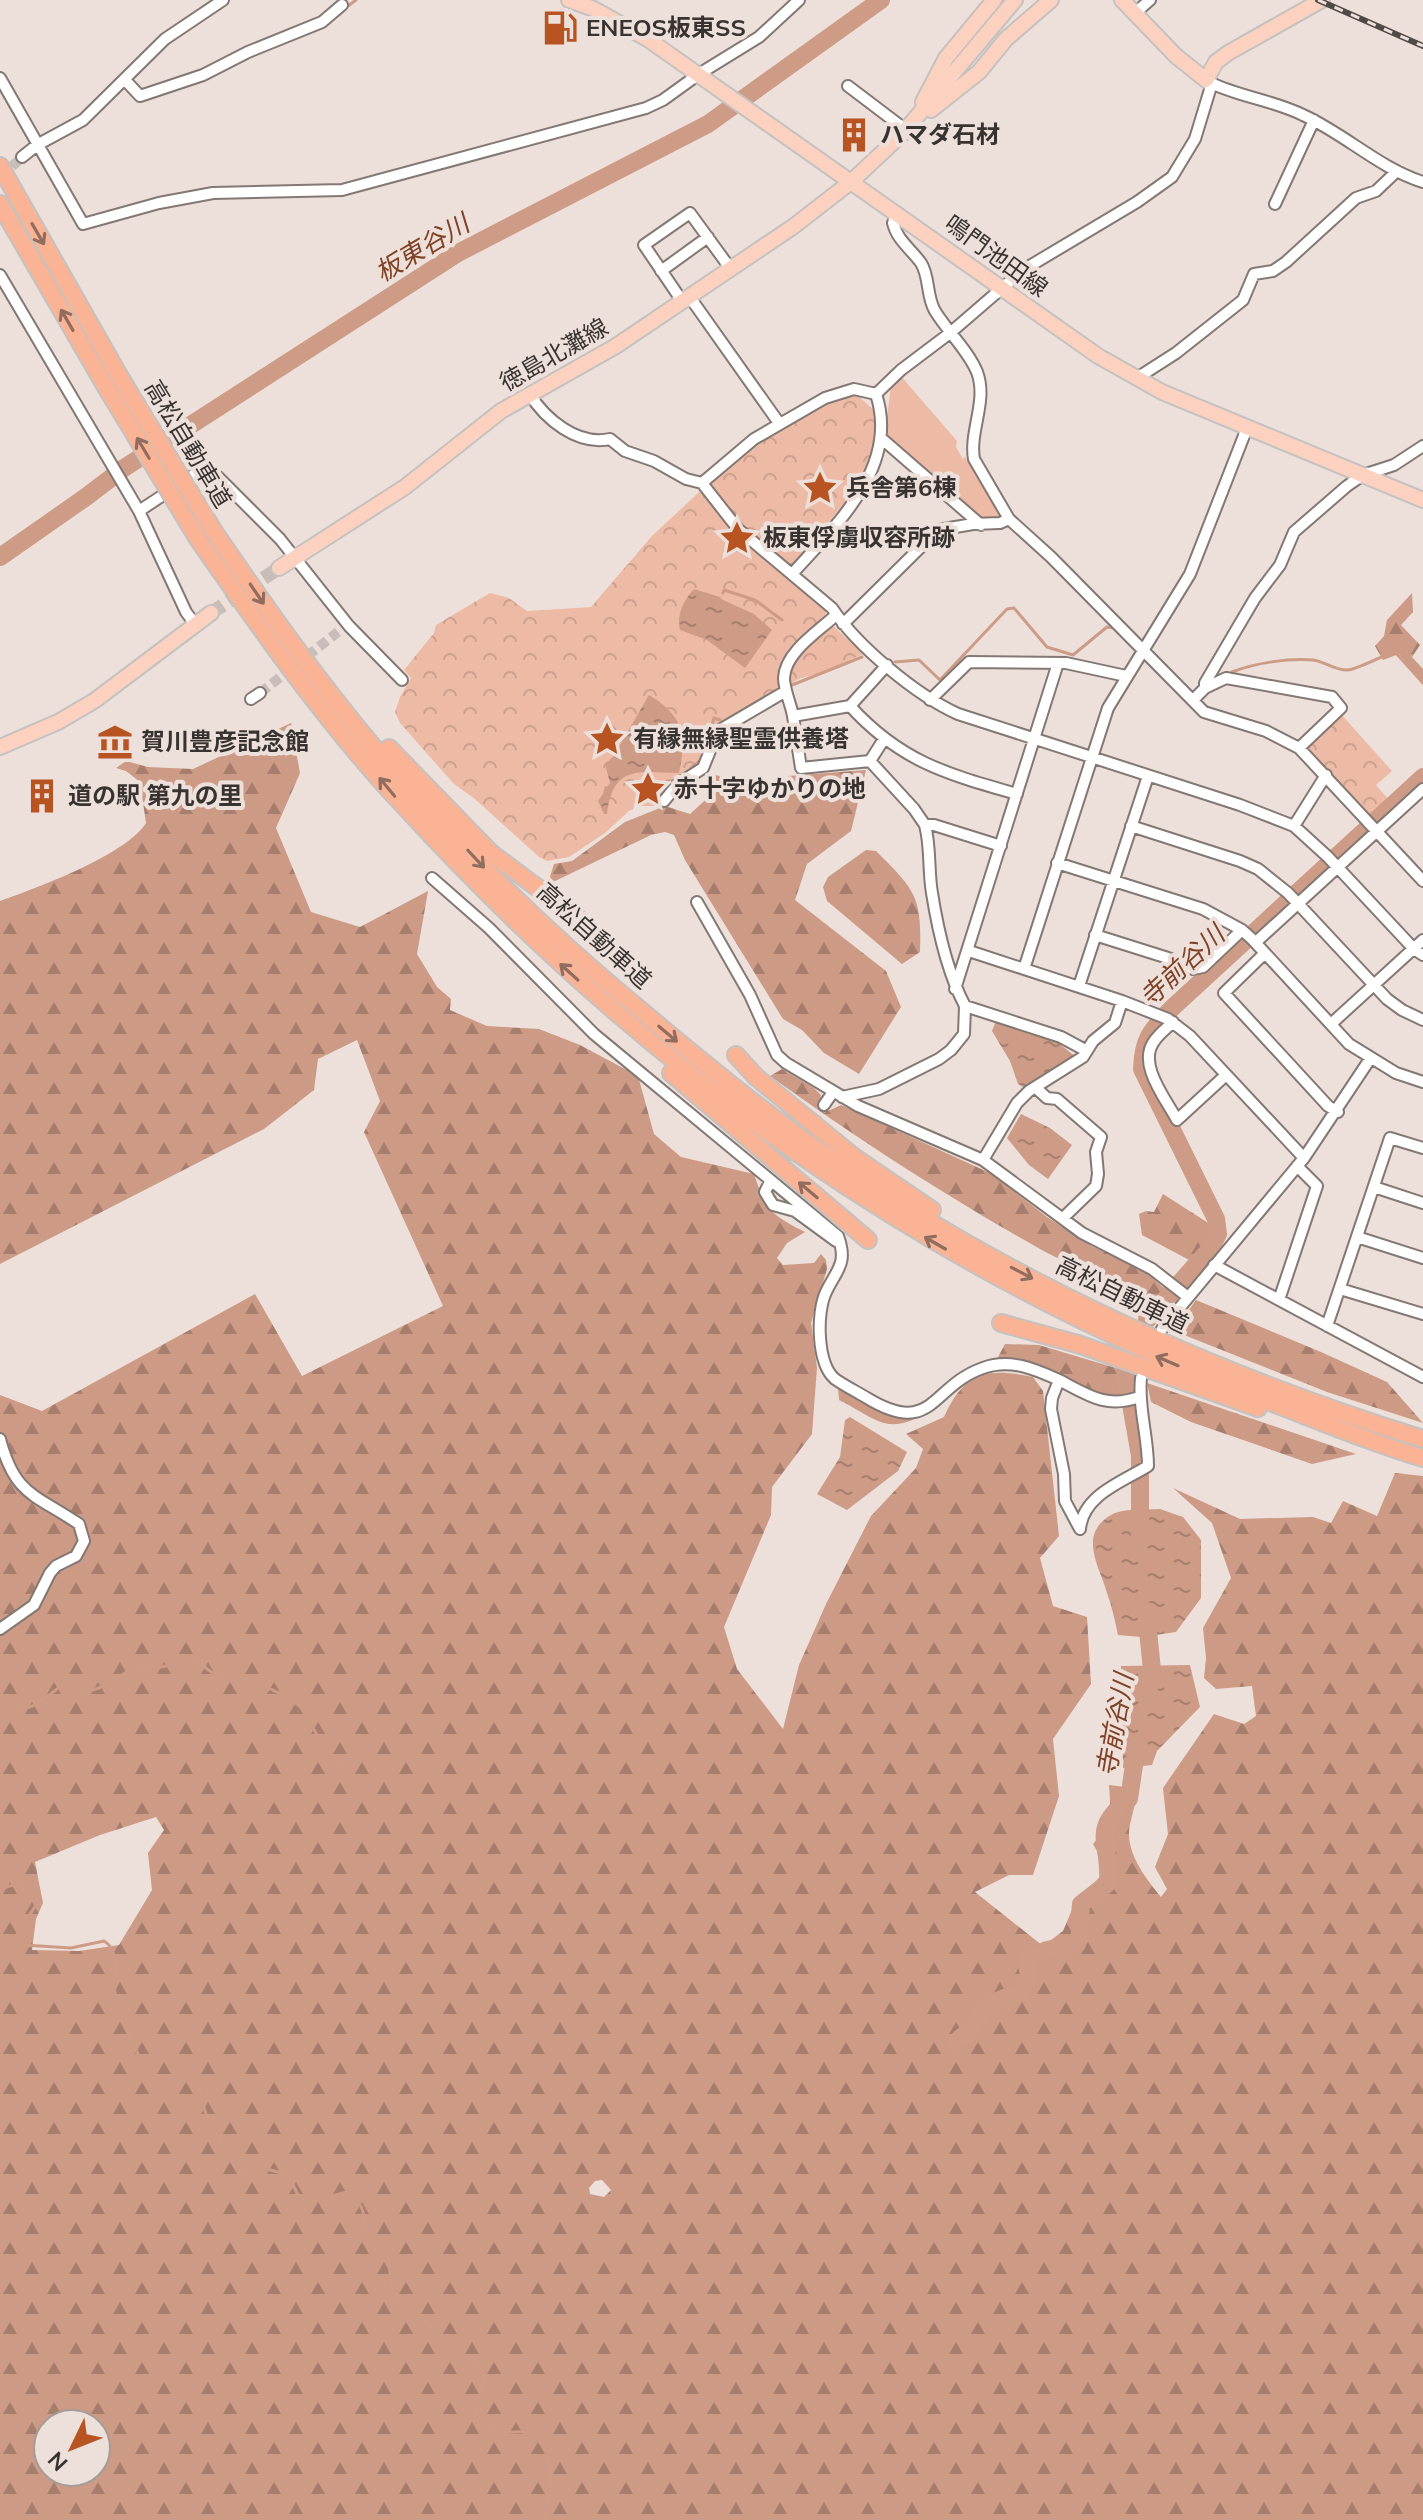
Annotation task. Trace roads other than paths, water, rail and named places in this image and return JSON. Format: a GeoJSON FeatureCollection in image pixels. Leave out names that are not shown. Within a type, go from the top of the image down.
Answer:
{"type":"FeatureCollection","features":[{"type":"Feature","properties":{"kind":"highway","name":"高松自動車道"},"geometry":{"type":"LineString","coordinates":[[0,166],[113,383]]}},
{"type":"Feature","properties":{"kind":"highway","name":"高松自動車道"},"geometry":{"type":"LineString","coordinates":[[0,204],[284,661],[402,804],[482,888],[599,999],[708,1088],[829,1177],[986,1272],[1050,1307],[1167,1361],[1423,1458]]}},
{"type":"Feature","properties":{"kind":"highway","name":"高松自動車道"},"geometry":{"type":"LineString","coordinates":[[206,534],[375,749],[493,876],[610,985],[762,1110],[824,1154],[991,1256],[1115,1320],[1237,1373],[1423,1439]]}},
{"type":"Feature","properties":{"kind":"highway"},"geometry":{"type":"LineString","coordinates":[[297,651],[491,853],[579,919]]}},
{"type":"Feature","properties":{"kind":"highway"},"geometry":{"type":"LineString","coordinates":[[599,999],[639,1045],[868,1240]]}},
{"type":"Feature","properties":{"kind":"highway"},"geometry":{"type":"LineString","coordinates":[[736,1055],[756,1077],[854,1157],[928,1207],[991,1256]]}},
{"type":"Feature","properties":{"kind":"highway"},"geometry":{"type":"LineString","coordinates":[[1001,1323],[1081,1345],[1228,1399],[1394,1449]]}},
{"type":"Feature","properties":{"kind":"main road","name":"鳴門池田線"},"geometry":{"type":"LineString","coordinates":[[569,0],[594,9],[649,40],[703,76],[1098,356],[1162,392],[1423,500]]}},
{"type":"Feature","properties":{"kind":"main road"},"geometry":{"type":"LineString","coordinates":[[910,125],[946,58],[994,0]]}},
{"type":"Feature","properties":{"kind":"main road"},"geometry":{"type":"LineString","coordinates":[[910,125],[1015,0]]}},
{"type":"Feature","properties":{"kind":"main road"},"geometry":{"type":"LineString","coordinates":[[910,125],[979,72],[1006,39],[1051,0]]}},
{"type":"Feature","properties":{"kind":"main road"},"geometry":{"type":"LineString","coordinates":[[1122,0],[1176,56],[1209,82],[1216,62],[1228,53],[1322,0]]}},
{"type":"Feature","properties":{"kind":"main road","name":"徳島北灘線"},"geometry":{"type":"LineString","coordinates":[[279,568],[405,487],[501,411],[616,346],[794,226],[852,181],[910,125]]}},
{"type":"Feature","properties":{"kind":"main road"},"geometry":{"type":"LineString","coordinates":[[0,747],[58,722],[94,701],[211,613]]}},
{"type":"Feature","properties":{"kind":"street"},"geometry":{"type":"LineString","coordinates":[[22,157],[37,145],[83,120],[165,39],[223,0]]}},
{"type":"Feature","properties":{"kind":"street"},"geometry":{"type":"LineString","coordinates":[[125,80],[140,96],[166,88],[203,75],[248,52],[322,22],[340,2],[353,0]]}},
{"type":"Feature","properties":{"kind":"street"},"geometry":{"type":"LineString","coordinates":[[0,78],[83,224],[159,203],[213,193],[342,190],[646,108],[703,76],[759,37],[799,0]]}},
{"type":"Feature","properties":{"kind":"street"},"geometry":{"type":"LineString","coordinates":[[1135,13],[1150,0]]}},
{"type":"Feature","properties":{"kind":"street"},"geometry":{"type":"LineString","coordinates":[[876,394],[901,370],[1045,255],[1137,202],[1172,177],[1195,139],[1209,82],[1314,120],[1397,171],[1423,182]]}},
{"type":"Feature","properties":{"kind":"street"},"geometry":{"type":"LineString","coordinates":[[848,86],[910,125]]}},
{"type":"Feature","properties":{"kind":"street"},"geometry":{"type":"LineString","coordinates":[[1275,204],[1314,120]]}},
{"type":"Feature","properties":{"kind":"street"},"geometry":{"type":"LineString","coordinates":[[1137,378],[1176,353],[1243,300],[1254,274],[1279,267],[1356,198],[1376,191],[1397,171]]}},
{"type":"Feature","properties":{"kind":"street"},"geometry":{"type":"LineString","coordinates":[[730,268],[690,213],[644,245],[779,423]]}},
{"type":"Feature","properties":{"kind":"street"},"geometry":{"type":"LineString","coordinates":[[898,213],[893,223],[896,233],[925,270],[933,308],[977,371],[980,408],[974,459],[1009,519],[1051,557],[1204,712],[1266,731],[1299,748],[1423,881]]}},
{"type":"Feature","properties":{"kind":"street"},"geometry":{"type":"LineString","coordinates":[[661,271],[708,237]]}},
{"type":"Feature","properties":{"kind":"street"},"geometry":{"type":"LineString","coordinates":[[0,275],[138,509],[194,623]]}},
{"type":"Feature","properties":{"kind":"street"},"geometry":{"type":"LineString","coordinates":[[702,483],[740,449],[779,423],[836,393],[854,389],[876,394]]}},
{"type":"Feature","properties":{"kind":"street"},"geometry":{"type":"LineString","coordinates":[[529,393],[540,411],[585,439],[597,442],[610,439],[625,451],[654,461],[686,479],[702,483],[734,524],[792,574],[887,665],[930,700],[958,714],[1240,805],[1294,826],[1333,862],[1418,952]]}},
{"type":"Feature","properties":{"kind":"street"},"geometry":{"type":"LineString","coordinates":[[792,574],[866,487],[881,438],[882,414],[876,394]]}},
{"type":"Feature","properties":{"kind":"street"},"geometry":{"type":"LineString","coordinates":[[1024,969],[1108,708],[1190,574],[1247,428]]}},
{"type":"Feature","properties":{"kind":"street"},"geometry":{"type":"LineString","coordinates":[[881,438],[981,525]]}},
{"type":"Feature","properties":{"kind":"street"},"geometry":{"type":"LineString","coordinates":[[1205,688],[1205,683],[1255,598],[1280,565],[1294,532],[1363,475],[1381,471],[1423,446]]}},
{"type":"Feature","properties":{"kind":"street"},"geometry":{"type":"LineString","coordinates":[[138,509],[207,466],[280,539],[348,625],[402,680]]}},
{"type":"Feature","properties":{"kind":"street"},"geometry":{"type":"LineString","coordinates":[[870,761],[801,768],[784,678],[787,664],[797,650],[840,619],[938,530],[1000,523],[1009,519]]}},
{"type":"Feature","properties":{"kind":"street"},"geometry":{"type":"LineString","coordinates":[[338,632],[348,625]]}},
{"type":"Feature","properties":{"kind":"street"},"geometry":{"type":"LineString","coordinates":[[930,700],[969,662],[1058,663],[1119,672],[1126,676]]}},
{"type":"Feature","properties":{"kind":"street"},"geometry":{"type":"LineString","coordinates":[[955,989],[1058,663]]}},
{"type":"Feature","properties":{"kind":"street"},"geometry":{"type":"LineString","coordinates":[[793,716],[850,706],[887,665]]}},
{"type":"Feature","properties":{"kind":"street"},"geometry":{"type":"LineString","coordinates":[[1193,700],[1205,688],[1226,678],[1332,697],[1341,708],[1299,748]]}},
{"type":"Feature","properties":{"kind":"street"},"geometry":{"type":"LineString","coordinates":[[664,801],[678,784],[703,768],[718,731],[786,691]]}},
{"type":"Feature","properties":{"kind":"street"},"geometry":{"type":"LineString","coordinates":[[850,706],[884,739],[924,764],[1017,794]]}},
{"type":"Feature","properties":{"kind":"street"},"geometry":{"type":"LineString","coordinates":[[870,761],[884,739]]}},
{"type":"Feature","properties":{"kind":"street"},"geometry":{"type":"LineString","coordinates":[[824,1105],[837,1095],[879,1089],[939,1059],[964,1034],[965,1006],[955,989],[932,892],[930,844],[925,825],[870,761]]}},
{"type":"Feature","properties":{"kind":"street"},"geometry":{"type":"LineString","coordinates":[[1294,826],[1326,775]]}},
{"type":"Feature","properties":{"kind":"street"},"geometry":{"type":"LineString","coordinates":[[1079,986],[1148,776]]}},
{"type":"Feature","properties":{"kind":"street"},"geometry":{"type":"LineString","coordinates":[[1095,935],[1193,969],[1203,967],[1249,936],[1294,899],[1372,827],[1421,796]]}},
{"type":"Feature","properties":{"kind":"street"},"geometry":{"type":"LineString","coordinates":[[925,825],[1001,846]]}},
{"type":"Feature","properties":{"kind":"street"},"geometry":{"type":"LineString","coordinates":[[1131,826],[1258,869],[1294,899],[1374,985],[1402,1010],[1423,1020]]}},
{"type":"Feature","properties":{"kind":"street"},"geometry":{"type":"LineString","coordinates":[[1057,863],[1203,909],[1249,936],[1349,1044],[1396,1073],[1423,1082]]}},
{"type":"Feature","properties":{"kind":"street"},"geometry":{"type":"LineString","coordinates":[[432,878],[489,928],[594,1034],[831,1229],[841,1245],[843,1258],[825,1294],[821,1353],[826,1368],[834,1378],[896,1413],[923,1409],[958,1381],[984,1368],[1005,1364],[1030,1367],[1100,1401],[1134,1399]]}},
{"type":"Feature","properties":{"kind":"street"},"geometry":{"type":"LineString","coordinates":[[697,902],[750,995],[777,1055],[837,1095],[983,1160],[1082,1233],[1152,1269],[1180,1291]]}},
{"type":"Feature","properties":{"kind":"street"},"geometry":{"type":"LineString","coordinates":[[1331,1024],[1374,985],[1418,952],[1423,940]]}},
{"type":"Feature","properties":{"kind":"street"},"geometry":{"type":"LineString","coordinates":[[969,951],[1158,1013],[1190,1036],[1226,1075],[1301,1162],[1317,1186],[1279,1300]]}},
{"type":"Feature","properties":{"kind":"street"},"geometry":{"type":"LineString","coordinates":[[1265,953],[1224,993],[1328,1106],[1338,1112]]}},
{"type":"Feature","properties":{"kind":"street"},"geometry":{"type":"LineString","coordinates":[[983,1160],[1017,1103],[1083,1057],[1093,1041],[1115,1023],[1122,1001]]}},
{"type":"Feature","properties":{"kind":"street"},"geometry":{"type":"LineString","coordinates":[[965,1006],[1061,1037],[1087,1051]]}},
{"type":"Feature","properties":{"kind":"street"},"geometry":{"type":"LineString","coordinates":[[1171,1021],[1153,1041],[1149,1062],[1151,1072],[1177,1120],[1226,1075]]}},
{"type":"Feature","properties":{"kind":"street"},"geometry":{"type":"LineString","coordinates":[[1162,1329],[1180,1291],[1214,1265],[1301,1162],[1338,1112],[1370,1059]]}},
{"type":"Feature","properties":{"kind":"street"},"geometry":{"type":"LineString","coordinates":[[1036,1088],[1047,1098],[1057,1099],[1101,1137],[1096,1152],[1096,1186],[1063,1218]]}},
{"type":"Feature","properties":{"kind":"street"},"geometry":{"type":"LineString","coordinates":[[1327,1326],[1390,1138],[1423,1148]]}},
{"type":"Feature","properties":{"kind":"street"},"geometry":{"type":"LineString","coordinates":[[769,1184],[765,1192],[773,1205],[795,1211],[841,1245]]}},
{"type":"Feature","properties":{"kind":"street"},"geometry":{"type":"LineString","coordinates":[[1374,1187],[1423,1203]]}},
{"type":"Feature","properties":{"kind":"street"},"geometry":{"type":"LineString","coordinates":[[1357,1237],[1423,1258]]}},
{"type":"Feature","properties":{"kind":"street"},"geometry":{"type":"LineString","coordinates":[[1214,1265],[1423,1377]]}},
{"type":"Feature","properties":{"kind":"street"},"geometry":{"type":"LineString","coordinates":[[1340,1289],[1423,1314]]}},
{"type":"Feature","properties":{"kind":"street"},"geometry":{"type":"LineString","coordinates":[[1059,1380],[1051,1409],[1064,1474],[1065,1501],[1080,1529],[1082,1513],[1094,1500],[1148,1466],[1148,1447],[1134,1399],[1141,1378]]}},
{"type":"Feature","properties":{"kind":"street"},"geometry":{"type":"LineString","coordinates":[[0,1439],[7,1466],[19,1482],[35,1497],[79,1524],[84,1541],[76,1556],[56,1566],[50,1573],[34,1605],[0,1629]]}},
{"type":"Feature","properties":{"kind":"water"},"geometry":{"type":"Polygon","coordinates":[[[694,589],[720,597],[754,614],[772,630],[745,668],[707,640],[680,630],[682,608],[694,589]]]}},
{"type":"Feature","properties":{"kind":"water"},"geometry":{"type":"Polygon","coordinates":[[[649,695],[670,711],[680,728],[683,748],[679,773],[630,774],[615,786],[607,814],[604,814],[598,801],[605,786],[610,783],[605,764],[613,757],[649,695]]]}},
{"type":"Feature","properties":{"kind":"water"},"geometry":{"type":"Polygon","coordinates":[[[996,1021],[1056,1041],[1076,1057],[1025,1088],[1018,1084],[1010,1061],[992,1031],[996,1021]]]}},
{"type":"Feature","properties":{"kind":"water"},"geometry":{"type":"Polygon","coordinates":[[[1021,1114],[1050,1128],[1072,1145],[1048,1179],[1029,1165],[1007,1138],[1021,1114]]]}},
{"type":"Feature","properties":{"kind":"water"},"geometry":{"type":"Polygon","coordinates":[[[850,1417],[907,1452],[898,1471],[847,1510],[817,1494],[840,1457],[845,1420],[850,1417]]]}},
{"type":"Feature","properties":{"kind":"water"},"geometry":{"type":"Polygon","coordinates":[[[1160,1509],[1183,1517],[1201,1540],[1201,1598],[1176,1632],[1142,1637],[1118,1635],[1096,1562],[1095,1532],[1101,1523],[1116,1513],[1160,1509]]]}},
{"type":"Feature","properties":{"kind":"water"},"geometry":{"type":"Polygon","coordinates":[[[1190,1665],[1200,1707],[1157,1751],[1152,1765],[1123,1768],[1121,1666],[1190,1665]]]}},
{"type":"Feature","properties":{"kind":"waterway"},"geometry":{"type":"LineString","coordinates":[[344,9],[356,0]]}},
{"type":"Feature","properties":{"kind":"waterway","name":"板東谷川"},"geometry":{"type":"LineString","coordinates":[[0,557],[124,468],[458,253],[708,124],[881,0]]}},
{"type":"Feature","properties":{"kind":"waterway"},"geometry":{"type":"LineString","coordinates":[[307,33],[322,26]]}},
{"type":"Feature","properties":{"kind":"waterway"},"geometry":{"type":"LineString","coordinates":[[723,593],[724,590],[755,600],[782,620]]}},
{"type":"Feature","properties":{"kind":"waterway"},"geometry":{"type":"LineString","coordinates":[[895,662],[919,660],[940,680],[1007,609],[1014,608],[1047,647],[1073,655],[1107,627],[1114,628]]}},
{"type":"Feature","properties":{"kind":"waterway"},"geometry":{"type":"LineString","coordinates":[[1232,672],[1261,664],[1303,660],[1348,670],[1395,652],[1423,683]]}},
{"type":"Feature","properties":{"kind":"waterway"},"geometry":{"type":"LineString","coordinates":[[792,685],[862,657]]}},
{"type":"Feature","properties":{"kind":"waterway"},"geometry":{"type":"LineString","coordinates":[[691,768],[702,759],[714,718],[720,720]]}},
{"type":"Feature","properties":{"kind":"waterway","name":"寺前谷川"},"geometry":{"type":"LineString","coordinates":[[1147,1320],[1210,1249],[1218,1234],[1216,1219],[1142,1069],[1149,1036],[1171,1009],[1423,777]]}},
{"type":"Feature","properties":{"kind":"waterway","name":"寺前谷川"},"geometry":{"type":"LineString","coordinates":[[1125,1370],[1140,1456],[1140,1534]]}},
{"type":"Feature","properties":{"kind":"waterway","name":"寺前谷川"},"geometry":{"type":"LineString","coordinates":[[1146,1611],[1152,1670],[1149,1689]]}},
{"type":"Feature","properties":{"kind":"waterway"},"geometry":{"type":"LineString","coordinates":[[0,1708],[12,1710],[29,1707],[67,1682],[89,1691],[134,1668],[162,1667],[193,1658],[211,1672],[252,1680],[289,1698],[302,1708],[322,1744],[345,1769]]}},
{"type":"Feature","properties":{"kind":"waterway","name":"寺前谷川"},"geometry":{"type":"LineString","coordinates":[[956,2042],[971,2029],[984,2006],[1018,1993],[1030,1977],[1027,1966],[1030,1958],[1047,1950],[1077,1944],[1081,1904],[1108,1883],[1106,1828],[1109,1820],[1129,1799],[1137,1745]]}},
{"type":"Feature","properties":{"kind":"waterway"},"geometry":{"type":"LineString","coordinates":[[0,1890],[25,1884],[34,1893],[35,1906],[17,1935],[24,1945],[71,1948],[104,1941],[109,1945],[115,1965],[116,2001],[146,2068],[160,2076],[187,2070],[192,2075],[199,2086],[207,2116],[235,2167],[288,2175],[305,2203],[347,2192],[357,2200],[366,2234],[382,2247],[387,2257],[394,2300],[423,2318],[456,2357],[479,2361],[484,2366],[474,2422],[494,2432],[533,2432],[543,2445],[551,2477],[545,2520]]}},
{"type":"Feature","properties":{"kind":"tunnel"},"geometry":{"type":"LineString","coordinates":[[1,177],[22,157]]}},
{"type":"Feature","properties":{"kind":"tunnel"},"geometry":{"type":"LineString","coordinates":[[211,613],[279,568]]}},
{"type":"Feature","properties":{"kind":"tunnel"},"geometry":{"type":"LineString","coordinates":[[260,693],[338,632]]}},
{"type":"Feature","properties":{"kind":"tunnel"},"geometry":{"type":"LineString","coordinates":[[769,1184],[824,1105]]}},
{"type":"Feature","properties":{"kind":"railway"},"geometry":{"type":"LineString","coordinates":[[1318,0],[1423,46]]}},
{"type":"Feature","properties":{"kind":"place","name":"ENEOS板東SS"},"geometry":{"type":"Point","coordinates":[560,28]}},
{"type":"Feature","properties":{"kind":"place","name":"ハマダ石材"},"geometry":{"type":"Point","coordinates":[854,135]}},
{"type":"Feature","properties":{"kind":"place","name":"兵舎第6棟"},"geometry":{"type":"Point","coordinates":[820,488]}},
{"type":"Feature","properties":{"kind":"place","name":"板東俘虜収容所跡"},"geometry":{"type":"Point","coordinates":[737,538]}},
{"type":"Feature","properties":{"kind":"place","name":"有縁無縁聖霊供養塔"},"geometry":{"type":"Point","coordinates":[607,739]}},
{"type":"Feature","properties":{"kind":"place","name":"賀川豊彦記念館"},"geometry":{"type":"Point","coordinates":[115,742]}},
{"type":"Feature","properties":{"kind":"place","name":"赤十字ゆかりの地"},"geometry":{"type":"Point","coordinates":[648,789]}},
{"type":"Feature","properties":{"kind":"place","name":"道の駅 第九の里"},"geometry":{"type":"Point","coordinates":[42,796]}}]}
